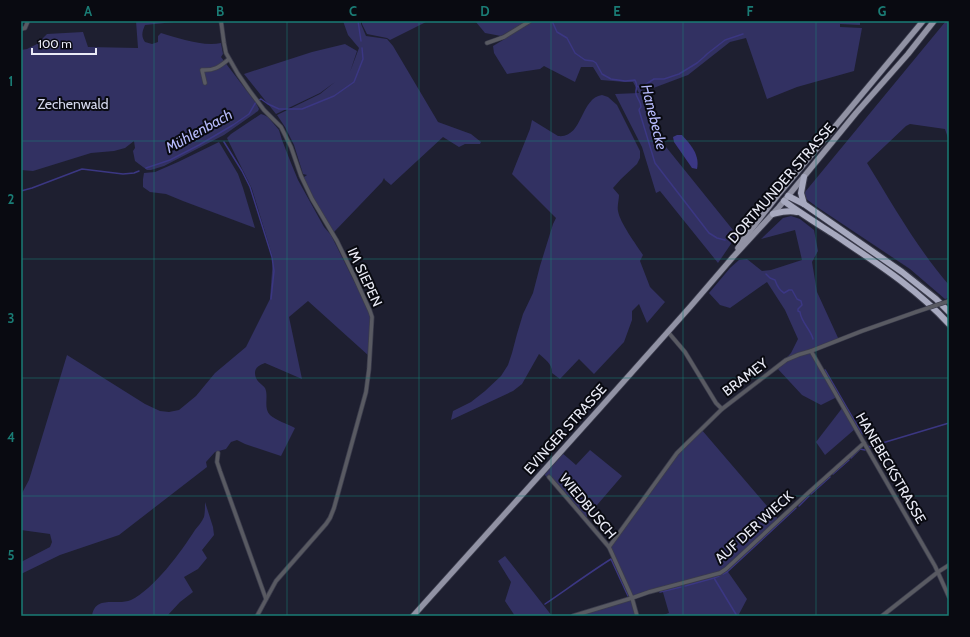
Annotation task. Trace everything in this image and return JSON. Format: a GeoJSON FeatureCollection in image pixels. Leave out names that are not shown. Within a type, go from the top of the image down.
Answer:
{"type":"FeatureCollection","features":[{"type":"Feature","properties":{"kind":"highway"},"geometry":{"type":"LineString","coordinates":[[804,177],[801,193],[804,204]]}},
{"type":"Feature","properties":{"kind":"highway"},"geometry":{"type":"LineString","coordinates":[[784,195],[804,204],[902,272],[931,295],[949,312]]}},
{"type":"Feature","properties":{"kind":"highway"},"geometry":{"type":"LineString","coordinates":[[784,195],[800,212],[895,276],[926,300],[949,324]]}},
{"type":"Feature","properties":{"kind":"highway"},"geometry":{"type":"LineString","coordinates":[[773,214],[790,210],[800,212]]}},
{"type":"Feature","properties":{"kind":"main road","name":"DORTMUNDER STRASSE"},"geometry":{"type":"LineString","coordinates":[[733,257],[743,240],[784,195],[923,21]]}},
{"type":"Feature","properties":{"kind":"main road","name":"DORTMUNDER STRASSE"},"geometry":{"type":"LineString","coordinates":[[733,257],[773,214],[784,195],[804,177],[934,21]]}},
{"type":"Feature","properties":{"kind":"main road","name":"EVINGER STRASSE"},"geometry":{"type":"LineString","coordinates":[[413,616],[668,332],[733,257]]}},
{"type":"Feature","properties":{"kind":"street"},"geometry":{"type":"LineString","coordinates":[[21,29],[26,28],[28,21]]}},
{"type":"Feature","properties":{"kind":"street","name":"IM SIEPEN"},"geometry":{"type":"LineString","coordinates":[[221,21],[226,53],[229,59],[264,110],[281,127],[291,147],[300,176],[337,241],[372,317],[366,392],[334,508],[328,521],[276,581],[257,616]]}},
{"type":"Feature","properties":{"kind":"street"},"geometry":{"type":"LineString","coordinates":[[487,43],[504,36],[530,21]]}},
{"type":"Feature","properties":{"kind":"street"},"geometry":{"type":"LineString","coordinates":[[205,83],[202,70],[209,71],[215,69],[229,59]]}},
{"type":"Feature","properties":{"kind":"street","name":"BRAMEY"},"geometry":{"type":"LineString","coordinates":[[609,547],[677,453],[722,409],[786,360],[862,331],[949,301]]}},
{"type":"Feature","properties":{"kind":"street"},"geometry":{"type":"LineString","coordinates":[[668,332],[685,352],[716,403],[722,409]]}},
{"type":"Feature","properties":{"kind":"street","name":"HANEBECKSTRASSE"},"geometry":{"type":"LineString","coordinates":[[811,351],[938,572],[949,597]]}},
{"type":"Feature","properties":{"kind":"street","name":"AUF DER WIECK"},"geometry":{"type":"LineString","coordinates":[[573,616],[656,590],[720,573],[864,443]]}},
{"type":"Feature","properties":{"kind":"street"},"geometry":{"type":"LineString","coordinates":[[218,453],[217,462],[266,599]]}},
{"type":"Feature","properties":{"kind":"street","name":"WIEDBUSCH"},"geometry":{"type":"LineString","coordinates":[[549,477],[609,547],[632,598],[637,616]]}},
{"type":"Feature","properties":{"kind":"street"},"geometry":{"type":"LineString","coordinates":[[882,616],[949,565]]}},
{"type":"Feature","properties":{"kind":"green space","name":"Zechenwald"},"geometry":{"type":"Polygon","coordinates":[[[136,21],[184,21],[145,25],[142,36],[145,42],[152,44],[158,42],[158,36],[161,33],[199,43],[221,43],[223,54],[221,57],[256,103],[259,109],[258,111],[224,135],[164,166],[151,170],[147,170],[135,161],[133,151],[135,148],[134,141],[125,148],[114,151],[91,153],[33,171],[21,170],[21,50],[37,44],[47,34],[83,32],[88,47],[138,48],[136,21]]]}},
{"type":"Feature","properties":{"kind":"green space"},"geometry":{"type":"Polygon","coordinates":[[[343,21],[361,21],[366,36],[387,39],[393,46],[438,122],[471,134],[481,142],[480,144],[465,144],[459,147],[443,137],[391,185],[384,178],[382,182],[334,232],[312,197],[303,178],[307,175],[303,174],[294,145],[277,115],[320,94],[335,82],[320,93],[276,114],[244,74],[312,52],[345,44],[357,51],[350,72],[359,48],[348,35],[343,21]]]}},
{"type":"Feature","properties":{"kind":"green space"},"geometry":{"type":"Polygon","coordinates":[[[362,21],[428,21],[390,40],[367,34],[362,21]]]}},
{"type":"Feature","properties":{"kind":"green space"},"geometry":{"type":"Polygon","coordinates":[[[527,21],[501,36],[485,33],[476,22],[527,21]]]}},
{"type":"Feature","properties":{"kind":"green space"},"geometry":{"type":"Polygon","coordinates":[[[534,21],[860,21],[860,25],[840,24],[840,27],[862,28],[854,71],[797,87],[767,99],[746,38],[730,42],[688,75],[640,93],[658,137],[737,235],[718,263],[660,191],[656,193],[642,147],[615,94],[639,93],[633,82],[601,80],[593,67],[581,67],[575,82],[544,66],[540,69],[507,74],[494,53],[493,46],[534,21]]]}},
{"type":"Feature","properties":{"kind":"green space"},"geometry":{"type":"Polygon","coordinates":[[[946,21],[949,21],[949,141],[945,129],[910,124],[906,126],[867,163],[926,256],[949,285],[949,298],[945,299],[910,269],[805,198],[805,192],[946,21]]]}},
{"type":"Feature","properties":{"kind":"green space"},"geometry":{"type":"Polygon","coordinates":[[[602,95],[608,97],[617,105],[640,151],[640,158],[637,164],[613,188],[619,195],[619,216],[643,255],[640,261],[650,287],[665,302],[647,323],[639,304],[632,311],[632,320],[624,342],[594,374],[579,359],[560,379],[552,373],[550,365],[539,354],[522,384],[513,391],[451,420],[453,411],[471,402],[485,391],[501,376],[508,365],[523,314],[533,293],[540,266],[556,218],[512,174],[530,129],[532,120],[558,136],[566,135],[577,125],[589,103],[602,95]]]}},
{"type":"Feature","properties":{"kind":"green space"},"geometry":{"type":"Polygon","coordinates":[[[261,114],[268,117],[279,130],[298,180],[324,227],[331,235],[369,311],[371,319],[369,356],[308,301],[289,317],[302,379],[265,363],[258,366],[255,371],[255,376],[258,382],[265,388],[266,405],[270,415],[275,419],[295,428],[281,456],[237,440],[231,442],[226,449],[215,452],[206,462],[207,467],[119,535],[60,555],[21,574],[21,562],[50,547],[52,542],[50,534],[21,530],[21,495],[29,480],[67,355],[145,404],[160,411],[169,412],[179,410],[196,396],[215,373],[246,347],[270,299],[273,258],[252,189],[227,138],[261,114]]]}},
{"type":"Feature","properties":{"kind":"green space"},"geometry":{"type":"Polygon","coordinates":[[[219,142],[238,174],[255,228],[166,194],[150,192],[143,187],[144,173],[155,172],[219,142]]]}},
{"type":"Feature","properties":{"kind":"green space"},"geometry":{"type":"Polygon","coordinates":[[[791,216],[800,219],[814,230],[818,251],[812,262],[817,292],[839,340],[811,351],[837,397],[821,405],[802,395],[777,368],[791,353],[798,339],[785,310],[767,282],[730,308],[720,305],[709,293],[730,268],[739,260],[747,259],[762,271],[771,270],[802,260],[795,230],[761,239],[783,218],[791,216]]]}},
{"type":"Feature","properties":{"kind":"green space"},"geometry":{"type":"Polygon","coordinates":[[[843,407],[855,429],[825,455],[816,442],[843,407]]]}},
{"type":"Feature","properties":{"kind":"green space"},"geometry":{"type":"Polygon","coordinates":[[[701,429],[779,520],[726,569],[747,599],[738,616],[660,616],[669,613],[662,589],[632,598],[609,547],[677,453],[701,429]]]}},
{"type":"Feature","properties":{"kind":"green space"},"geometry":{"type":"Polygon","coordinates":[[[590,450],[622,476],[585,519],[543,473],[561,452],[576,465],[590,450]]]}},
{"type":"Feature","properties":{"kind":"green space"},"geometry":{"type":"Polygon","coordinates":[[[205,502],[214,535],[202,550],[207,558],[198,569],[184,577],[193,592],[180,602],[167,616],[92,616],[94,609],[98,605],[108,602],[126,602],[131,600],[149,588],[158,579],[175,559],[202,521],[204,517],[205,502]]]}},
{"type":"Feature","properties":{"kind":"green space"},"geometry":{"type":"Polygon","coordinates":[[[505,556],[552,616],[515,616],[505,601],[511,582],[498,561],[505,556]]]}},
{"type":"Feature","properties":{"kind":"green space"},"geometry":{"type":"Polygon","coordinates":[[[632,598],[637,616],[575,616],[632,598]]]}},
{"type":"Feature","properties":{"kind":"shaded area"},"geometry":{"type":"Polygon","coordinates":[[[682,135],[694,150],[698,164],[697,169],[692,168],[674,142],[673,137],[682,135]]]}},
{"type":"Feature","properties":{"kind":"waterway","name":"Mühlenbach"},"geometry":{"type":"LineString","coordinates":[[358,21],[361,41]]}},
{"type":"Feature","properties":{"kind":"waterway","name":"Hanebecke"},"geometry":{"type":"LineString","coordinates":[[552,21],[557,32],[567,38],[575,53],[585,60],[596,63],[602,74],[611,79],[625,81],[635,80],[637,84],[636,94],[641,105],[639,110],[655,163],[709,233],[717,238],[725,240]]}},
{"type":"Feature","properties":{"kind":"waterway"},"geometry":{"type":"LineString","coordinates":[[637,86],[640,88],[654,79],[664,79],[679,74],[697,63],[725,40],[743,34]]}},
{"type":"Feature","properties":{"kind":"waterway","name":"Mühlenbach"},"geometry":{"type":"LineString","coordinates":[[146,168],[170,160],[233,125],[249,114],[256,102],[261,99],[279,109],[302,109],[334,96],[354,82],[363,59],[362,48]]}},
{"type":"Feature","properties":{"kind":"waterway"},"geometry":{"type":"LineString","coordinates":[[224,142],[250,187],[272,257],[274,271],[271,299]]}},
{"type":"Feature","properties":{"kind":"waterway","name":"Mühlenbach"},"geometry":{"type":"LineString","coordinates":[[21,191],[82,169],[123,174],[139,171]]}},
{"type":"Feature","properties":{"kind":"waterway","name":"Hanebecke"},"geometry":{"type":"LineString","coordinates":[[766,274],[775,280],[778,288],[782,292],[784,293],[792,290],[797,299],[801,301],[802,305],[798,311],[800,312],[802,319],[813,339]]}},
{"type":"Feature","properties":{"kind":"waterway","name":"Hanebecke"},"geometry":{"type":"LineString","coordinates":[[825,370],[862,434]]}},
{"type":"Feature","properties":{"kind":"waterway","name":"Hanebecke"},"geometry":{"type":"LineString","coordinates":[[868,446],[869,447],[949,423]]}},
{"type":"Feature","properties":{"kind":"waterway"},"geometry":{"type":"LineString","coordinates":[[851,458],[860,449],[865,450]]}},
{"type":"Feature","properties":{"kind":"waterway"},"geometry":{"type":"LineString","coordinates":[[833,474],[849,460]]}},
{"type":"Feature","properties":{"kind":"waterway"},"geometry":{"type":"LineString","coordinates":[[811,494],[830,477]]}},
{"type":"Feature","properties":{"kind":"waterway"},"geometry":{"type":"LineString","coordinates":[[799,506],[809,496]]}},
{"type":"Feature","properties":{"kind":"waterway"},"geometry":{"type":"LineString","coordinates":[[723,574],[796,508]]}},
{"type":"Feature","properties":{"kind":"waterway"},"geometry":{"type":"LineString","coordinates":[[545,604],[611,559],[628,596]]}},
{"type":"Feature","properties":{"kind":"waterway"},"geometry":{"type":"LineString","coordinates":[[685,586],[719,576]]}},
{"type":"Feature","properties":{"kind":"waterway"},"geometry":{"type":"LineString","coordinates":[[714,578],[737,616]]}},
{"type":"Feature","properties":{"kind":"waterway"},"geometry":{"type":"LineString","coordinates":[[660,592],[681,587]]}}]}
